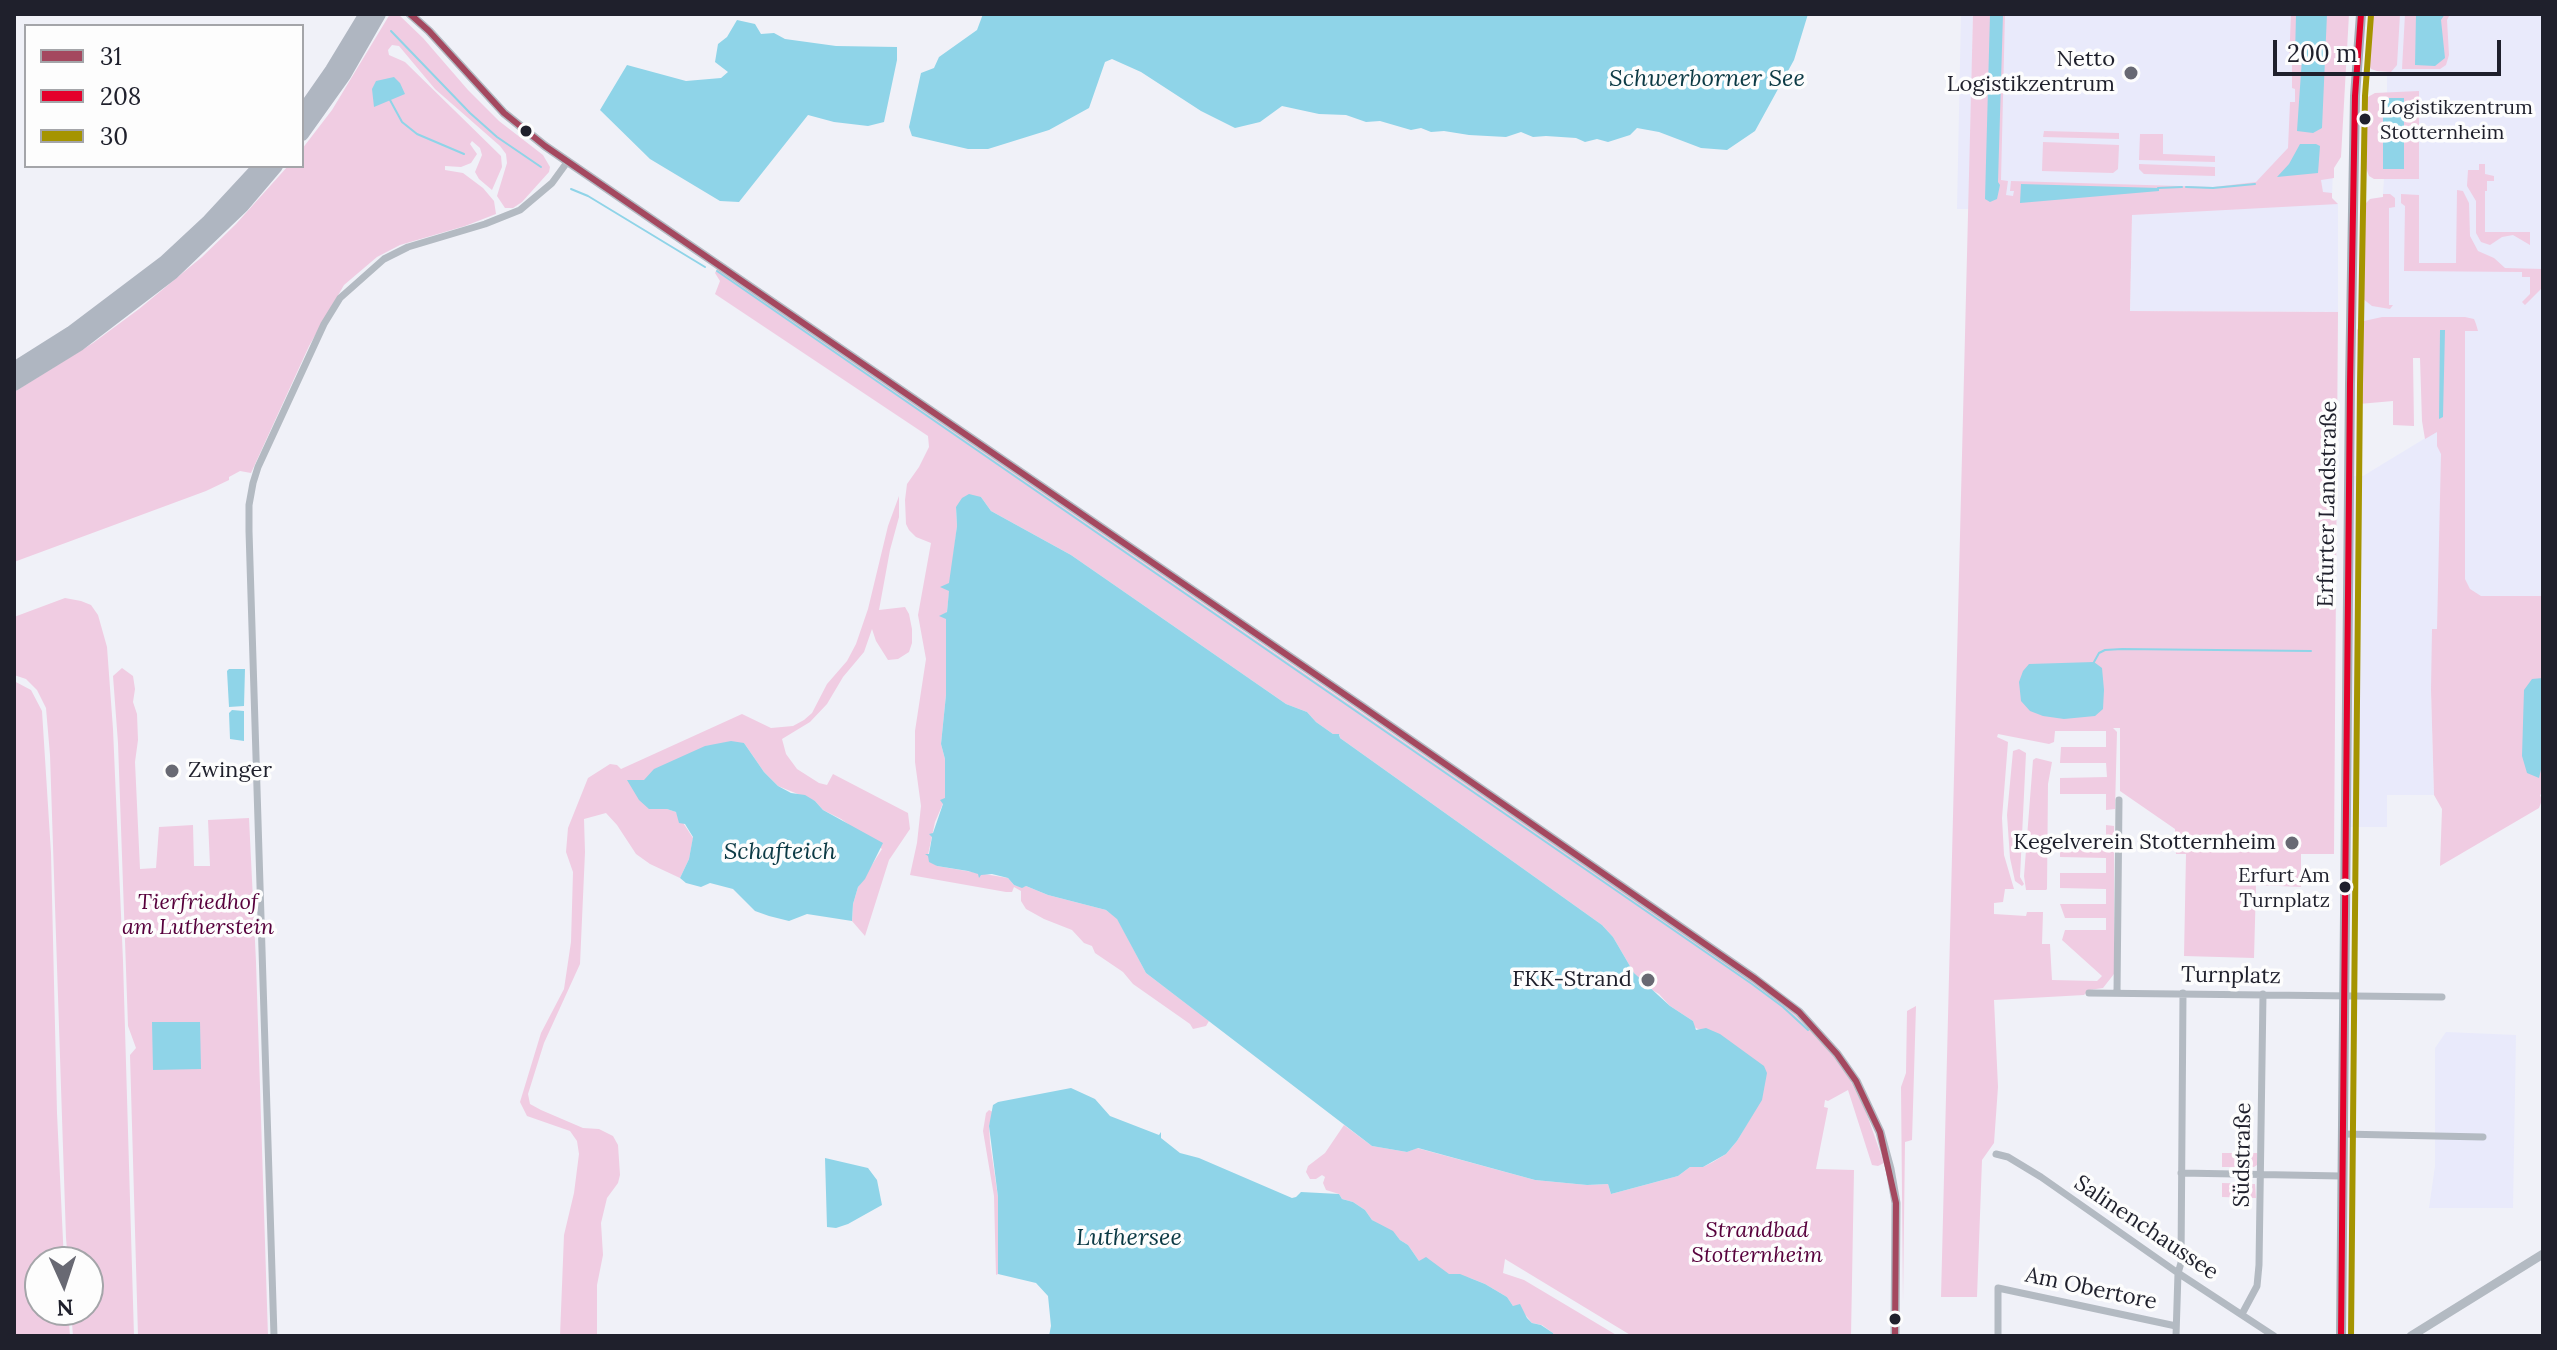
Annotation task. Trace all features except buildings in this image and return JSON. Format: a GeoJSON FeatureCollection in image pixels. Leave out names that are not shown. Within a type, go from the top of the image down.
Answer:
{"type":"FeatureCollection","features":[{"type":"Feature","properties":{"kind":"highway"},"geometry":{"type":"LineString","coordinates":[[304,110],[366,14]]}},
{"type":"Feature","properties":{"kind":"highway"},"geometry":{"type":"LineString","coordinates":[[304,131],[344,75],[379,14]]}},
{"type":"Feature","properties":{"kind":"highway"},"geometry":{"type":"LineString","coordinates":[[14,369],[71,333],[165,262],[258,168]]}},
{"type":"Feature","properties":{"kind":"highway"},"geometry":{"type":"LineString","coordinates":[[14,384],[79,344],[172,273],[242,206],[274,168]]}},
{"type":"Feature","properties":{"kind":"main road","name":"Erfurter Landstraße"},"geometry":{"type":"LineString","coordinates":[[2341,1336],[2350,384],[2355,96],[2361,14]]}},
{"type":"Feature","properties":{"kind":"street"},"geometry":{"type":"LineString","coordinates":[[410,14],[504,113],[568,161],[1799,1012],[1837,1054],[1856,1081],[1880,1132],[1894,1189],[1897,1252],[1895,1336]]}},
{"type":"Feature","properties":{"kind":"street"},"geometry":{"type":"LineString","coordinates":[[274,1336],[249,541],[249,505],[258,467],[324,324],[340,298],[384,259],[408,247],[520,210],[552,183],[568,161]]}},
{"type":"Feature","properties":{"kind":"street"},"geometry":{"type":"LineString","coordinates":[[2117,993],[2119,800]]}},
{"type":"Feature","properties":{"kind":"street","name":"Turnplatz"},"geometry":{"type":"LineString","coordinates":[[2089,993],[2344,996]]}},
{"type":"Feature","properties":{"kind":"street"},"geometry":{"type":"LineString","coordinates":[[2176,1336],[2181,1263],[2183,993]]}},
{"type":"Feature","properties":{"kind":"street","name":"Südstraße"},"geometry":{"type":"LineString","coordinates":[[2242,1314],[2257,1286],[2263,994]]}},
{"type":"Feature","properties":{"kind":"street"},"geometry":{"type":"LineString","coordinates":[[2344,996],[2442,997]]}},
{"type":"Feature","properties":{"kind":"street"},"geometry":{"type":"LineString","coordinates":[[2342,1134],[2483,1137]]}},
{"type":"Feature","properties":{"kind":"street","name":"Salinenchaussee"},"geometry":{"type":"LineString","coordinates":[[1996,1154],[2008,1157],[2041,1177],[2274,1336]]}},
{"type":"Feature","properties":{"kind":"street"},"geometry":{"type":"LineString","coordinates":[[2181,1173],[2341,1176]]}},
{"type":"Feature","properties":{"kind":"street"},"geometry":{"type":"LineString","coordinates":[[2411,1336],[2543,1254]]}},
{"type":"Feature","properties":{"kind":"street","name":"Am Obertore"},"geometry":{"type":"LineString","coordinates":[[1998,1336],[1998,1288],[2176,1326]]}},
{"type":"Feature","properties":{"kind":"shaded area"},"geometry":{"type":"Polygon","coordinates":[[[1961,14],[1973,14],[1969,209],[1957,209],[1961,14]]]}},
{"type":"Feature","properties":{"kind":"shaded area"},"geometry":{"type":"Polygon","coordinates":[[[1980,14],[2344,14],[2332,198],[2338,204],[2338,312],[2130,311],[2132,215],[1976,208],[1980,14]]]}},
{"type":"Feature","properties":{"kind":"shaded area"},"geometry":{"type":"Polygon","coordinates":[[[2378,14],[2543,14],[2543,635],[2431,690],[2434,795],[2387,795],[2387,827],[2350,827],[2353,476],[2363,476],[2437,431],[2437,324],[2364,324],[2363,214],[2365,204],[2370,199],[2383,197],[2384,178],[2372,96],[2387,92],[2378,14]]]}},
{"type":"Feature","properties":{"kind":"shaded area"},"geometry":{"type":"Polygon","coordinates":[[[2446,1032],[2516,1035],[2513,1208],[2429,1208],[2435,1166],[2435,1048],[2446,1032]]]}},
{"type":"Feature","properties":{"kind":"green space"},"geometry":{"type":"Polygon","coordinates":[[[390,14],[398,14],[499,121],[543,155],[550,167],[549,172],[522,202],[513,208],[505,208],[497,196],[507,163],[506,154],[435,89],[399,46],[392,45],[389,55],[405,62],[501,156],[502,167],[492,190],[475,172],[482,155],[480,148],[472,141],[470,144],[477,154],[471,163],[461,167],[445,166],[445,170],[463,173],[483,188],[494,201],[496,214],[400,245],[377,257],[344,285],[309,346],[251,473],[240,471],[206,491],[14,562],[14,392],[93,343],[139,309],[202,257],[286,168],[304,168],[304,146],[332,110],[390,14]]]}},
{"type":"Feature","properties":{"kind":"green space"},"geometry":{"type":"Polygon","coordinates":[[[1973,14],[2005,14],[2001,180],[2008,181],[2006,195],[2013,196],[2011,181],[2213,187],[2256,182],[2288,148],[2290,102],[2295,102],[2292,63],[2289,63],[2291,14],[2349,14],[2341,157],[2334,168],[2334,178],[2321,180],[2323,192],[2332,193],[2338,204],[2132,215],[2130,311],[2338,312],[2334,854],[2301,854],[2301,887],[2256,885],[2254,958],[2184,956],[2186,854],[2176,854],[2175,829],[2120,791],[2120,728],[2113,728],[2117,732],[2115,809],[2106,810],[2106,794],[2060,794],[2060,778],[2107,777],[2106,763],[2060,763],[2061,747],[2106,747],[2106,731],[2055,731],[2054,742],[2049,744],[1998,734],[1997,737],[2008,742],[2002,818],[2004,855],[2014,889],[2005,889],[2003,902],[1994,903],[1994,914],[2026,916],[2027,912],[2043,912],[2042,944],[2050,944],[2052,980],[2097,981],[2102,976],[2062,940],[2065,930],[2106,930],[2106,918],[2065,918],[2060,904],[2106,904],[2106,889],[2060,888],[2060,873],[2106,873],[2106,858],[2060,857],[2060,846],[2077,846],[2078,841],[2106,841],[2106,825],[2114,826],[2114,974],[2103,988],[2089,990],[2084,995],[1994,1000],[1998,1087],[1994,1143],[1982,1160],[1977,1297],[1941,1297],[1973,14]]]}},
{"type":"Feature","properties":{"kind":"green space"},"geometry":{"type":"Polygon","coordinates":[[[2369,14],[2400,14],[2397,65],[2391,72],[2371,69],[2367,61],[2369,14]]]}},
{"type":"Feature","properties":{"kind":"green space"},"geometry":{"type":"Polygon","coordinates":[[[2405,14],[2450,14],[2447,20],[2449,55],[2446,65],[2440,69],[2402,69],[2405,14]]]}},
{"type":"Feature","properties":{"kind":"green space"},"geometry":{"type":"Polygon","coordinates":[[[2419,91],[2419,179],[2374,179],[2369,176],[2363,160],[2366,98],[2375,93],[2419,91]]]}},
{"type":"Feature","properties":{"kind":"green space"},"geometry":{"type":"Polygon","coordinates":[[[2044,131],[2119,133],[2119,139],[2043,137],[2044,131]]]}},
{"type":"Feature","properties":{"kind":"green space"},"geometry":{"type":"Polygon","coordinates":[[[2140,134],[2163,134],[2163,154],[2215,156],[2215,162],[2139,160],[2140,134]]]}},
{"type":"Feature","properties":{"kind":"green space"},"geometry":{"type":"Polygon","coordinates":[[[2043,142],[2119,145],[2118,169],[2113,173],[2042,171],[2043,142]]]}},
{"type":"Feature","properties":{"kind":"green space"},"geometry":{"type":"Polygon","coordinates":[[[2139,164],[2215,167],[2215,176],[2144,174],[2139,164]]]}},
{"type":"Feature","properties":{"kind":"green space"},"geometry":{"type":"Polygon","coordinates":[[[2479,164],[2485,164],[2485,174],[2494,176],[2494,181],[2487,181],[2485,191],[2485,232],[2530,232],[2530,245],[2513,235],[2502,237],[2490,245],[2481,242],[2476,233],[2476,201],[2467,186],[2468,170],[2479,170],[2479,164]]]}},
{"type":"Feature","properties":{"kind":"green space"},"geometry":{"type":"Polygon","coordinates":[[[2457,190],[2463,191],[2469,203],[2470,236],[2478,251],[2494,258],[2505,268],[2543,269],[2543,287],[2525,305],[2522,302],[2530,294],[2530,277],[2522,277],[2522,272],[2404,271],[2405,206],[2401,203],[2401,194],[2419,195],[2419,263],[2456,263],[2457,190]]]}},
{"type":"Feature","properties":{"kind":"green space"},"geometry":{"type":"Polygon","coordinates":[[[2383,194],[2395,198],[2395,207],[2389,208],[2389,305],[2393,305],[2390,309],[2372,306],[2362,298],[2361,214],[2370,199],[2383,197],[2383,194]]]}},
{"type":"Feature","properties":{"kind":"green space","name":"Strandbad Stotternheim"},"geometry":{"type":"Polygon","coordinates":[[[717,269],[1791,1010],[1849,1078],[1865,1109],[1884,1163],[1872,1165],[1848,1090],[1825,1100],[1824,1107],[1828,1108],[1816,1169],[1854,1170],[1851,1336],[1632,1336],[1505,1259],[1503,1273],[1524,1280],[1618,1336],[1554,1336],[1542,1325],[1532,1323],[1507,1297],[1485,1284],[1449,1275],[1430,1263],[1419,1261],[1408,1245],[1372,1220],[1365,1210],[1326,1190],[1323,1183],[1325,1177],[1310,1179],[1306,1172],[1308,1166],[1325,1153],[1344,1125],[1372,1146],[1407,1152],[1417,1148],[1535,1180],[1608,1184],[1611,1194],[1678,1176],[1690,1167],[1703,1167],[1713,1162],[1726,1154],[1737,1141],[1755,1110],[1700,1030],[1694,1027],[1693,1021],[1647,987],[1602,925],[1340,738],[1340,735],[1333,734],[1316,722],[1307,712],[1286,704],[1071,555],[991,511],[981,497],[956,507],[957,526],[946,619],[946,695],[941,744],[945,759],[945,799],[935,822],[928,855],[937,866],[1008,878],[1014,885],[1106,910],[1117,918],[1146,973],[1209,1021],[1206,1026],[1193,1029],[1095,953],[1092,946],[1084,943],[1072,930],[1026,909],[1021,901],[1021,891],[1014,887],[1012,892],[1006,892],[910,875],[921,806],[915,762],[915,731],[926,659],[918,615],[931,543],[916,537],[909,530],[905,500],[907,484],[929,447],[928,436],[715,294],[720,281],[715,273],[717,269]]]}},
{"type":"Feature","properties":{"kind":"green space"},"geometry":{"type":"Polygon","coordinates":[[[2382,317],[2474,319],[2478,331],[2465,331],[2465,579],[2470,589],[2481,596],[2543,596],[2543,793],[2539,808],[2440,866],[2442,809],[2434,795],[2431,690],[2432,629],[2437,629],[2441,454],[2437,446],[2437,432],[2425,439],[2420,358],[2413,358],[2414,426],[2393,425],[2393,401],[2359,404],[2357,330],[2364,321],[2382,317]]]}},
{"type":"Feature","properties":{"kind":"green space"},"geometry":{"type":"Polygon","coordinates":[[[899,496],[899,517],[879,610],[905,607],[912,629],[909,652],[898,659],[888,660],[872,629],[864,652],[843,677],[827,704],[810,722],[782,739],[786,754],[797,769],[819,783],[827,785],[833,774],[908,813],[910,829],[889,860],[865,936],[852,921],[853,904],[858,887],[882,849],[841,819],[823,810],[815,801],[778,786],[744,743],[706,746],[689,756],[649,809],[676,812],[693,838],[689,859],[680,878],[636,854],[606,813],[584,819],[580,964],[544,1043],[528,1094],[530,1104],[541,1110],[583,1128],[599,1129],[613,1136],[618,1145],[620,1175],[607,1198],[601,1223],[603,1255],[597,1285],[597,1336],[560,1336],[564,1235],[574,1193],[579,1154],[577,1141],[570,1131],[527,1116],[520,1102],[541,1033],[564,989],[571,942],[573,872],[566,852],[568,828],[588,778],[610,764],[621,769],[742,714],[771,728],[793,726],[812,713],[827,684],[847,661],[856,644],[899,496]]]}},
{"type":"Feature","properties":{"kind":"green space"},"geometry":{"type":"Polygon","coordinates":[[[65,598],[81,601],[91,605],[98,615],[107,647],[123,961],[134,1336],[73,1336],[72,1326],[104,1326],[104,1246],[67,1246],[50,755],[46,708],[37,690],[26,679],[14,675],[14,617],[65,598]]]}},
{"type":"Feature","properties":{"kind":"green space","name":"Tierfriedhof am Lutherstein"},"geometry":{"type":"Polygon","coordinates":[[[122,668],[133,676],[135,689],[140,869],[156,868],[159,827],[193,825],[194,866],[210,866],[208,820],[249,818],[268,1336],[138,1336],[130,1055],[136,1048],[128,1026],[113,676],[122,668]]]}},
{"type":"Feature","properties":{"kind":"green space"},"geometry":{"type":"Polygon","coordinates":[[[14,681],[31,690],[42,711],[51,853],[63,1246],[24,1246],[24,1326],[69,1326],[70,1336],[14,1336],[14,681]]]}},
{"type":"Feature","properties":{"kind":"green space"},"geometry":{"type":"Polygon","coordinates":[[[2019,749],[2026,753],[2022,886],[2015,881],[2010,858],[2007,815],[2013,751],[2019,749]]]}},
{"type":"Feature","properties":{"kind":"green space"},"geometry":{"type":"Polygon","coordinates":[[[2033,760],[2052,762],[2048,784],[2047,889],[2026,890],[2024,876],[2033,760]]]}},
{"type":"Feature","properties":{"kind":"green space"},"geometry":{"type":"Polygon","coordinates":[[[1916,1006],[1912,1140],[1905,1142],[1903,1302],[1901,1087],[1906,1073],[1907,1011],[1916,1006]]]}},
{"type":"Feature","properties":{"kind":"green space"},"geometry":{"type":"Polygon","coordinates":[[[989,1110],[993,1112],[989,1126],[990,1143],[998,1197],[996,1275],[994,1196],[983,1131],[989,1110]]]}},
{"type":"Feature","properties":{"kind":"green space"},"geometry":{"type":"Polygon","coordinates":[[[2222,1153],[2257,1153],[2257,1165],[2222,1167],[2222,1153]]]}},
{"type":"Feature","properties":{"kind":"green space"},"geometry":{"type":"Polygon","coordinates":[[[2222,1183],[2255,1184],[2256,1198],[2222,1197],[2222,1183]]]}},
{"type":"Feature","properties":{"kind":"water","name":"Schwerborner See"},"geometry":{"type":"Polygon","coordinates":[[[983,14],[1808,14],[1794,60],[1755,131],[1727,150],[1701,148],[1659,132],[1637,128],[1630,135],[1608,142],[1533,137],[1521,132],[1506,137],[1469,135],[1431,132],[1421,128],[1411,130],[1380,121],[1366,122],[1346,115],[1319,114],[1282,106],[1260,122],[1235,128],[1201,111],[1141,72],[1112,59],[1105,62],[1089,108],[1049,130],[988,149],[968,149],[912,136],[909,127],[921,73],[934,68],[939,57],[977,30],[983,14]]]}},
{"type":"Feature","properties":{"kind":"water"},"geometry":{"type":"Polygon","coordinates":[[[1990,14],[2003,14],[2000,185],[1997,199],[1990,202],[1985,199],[1990,14]]]}},
{"type":"Feature","properties":{"kind":"water"},"geometry":{"type":"Polygon","coordinates":[[[2296,14],[2327,14],[2322,128],[2313,133],[2297,131],[2302,58],[2295,57],[2296,14]]]}},
{"type":"Feature","properties":{"kind":"water"},"geometry":{"type":"Polygon","coordinates":[[[2416,14],[2445,14],[2441,20],[2445,58],[2435,66],[2415,65],[2416,14]]]}},
{"type":"Feature","properties":{"kind":"water"},"geometry":{"type":"Polygon","coordinates":[[[737,20],[755,24],[761,34],[774,33],[785,39],[836,46],[897,47],[884,122],[868,126],[808,115],[739,202],[720,201],[650,159],[600,110],[627,65],[686,81],[721,78],[728,72],[715,62],[718,44],[727,37],[737,20]]]}},
{"type":"Feature","properties":{"kind":"water"},"geometry":{"type":"Polygon","coordinates":[[[394,77],[405,94],[374,107],[372,89],[376,81],[394,77]]]}},
{"type":"Feature","properties":{"kind":"water"},"geometry":{"type":"Polygon","coordinates":[[[2383,98],[2404,98],[2404,169],[2383,169],[2383,98]]]}},
{"type":"Feature","properties":{"kind":"water"},"geometry":{"type":"Polygon","coordinates":[[[2300,144],[2320,146],[2318,173],[2277,177],[2289,164],[2300,144]]]}},
{"type":"Feature","properties":{"kind":"water"},"geometry":{"type":"Polygon","coordinates":[[[2021,184],[2159,188],[2159,191],[2020,203],[2021,184]]]}},
{"type":"Feature","properties":{"kind":"water"},"geometry":{"type":"Polygon","coordinates":[[[2440,330],[2445,330],[2443,417],[2439,419],[2440,330]]]}},
{"type":"Feature","properties":{"kind":"water"},"geometry":{"type":"Polygon","coordinates":[[[969,494],[981,497],[991,511],[1071,555],[1286,704],[1307,712],[1333,734],[1339,734],[1340,738],[1602,925],[1613,937],[1634,973],[1670,1006],[1693,1021],[1696,1030],[1706,1028],[1720,1034],[1764,1066],[1767,1073],[1762,1100],[1726,1154],[1703,1167],[1690,1167],[1678,1176],[1611,1194],[1608,1184],[1535,1180],[1418,1148],[1407,1152],[1372,1146],[1146,973],[1117,919],[1106,910],[1026,886],[1022,888],[1008,878],[992,874],[979,878],[978,874],[929,862],[925,854],[929,854],[932,837],[929,834],[933,833],[943,804],[940,800],[945,798],[945,759],[941,744],[946,695],[946,619],[939,616],[947,612],[949,591],[940,587],[949,583],[957,526],[956,507],[969,494]]]}},
{"type":"Feature","properties":{"kind":"water"},"geometry":{"type":"Polygon","coordinates":[[[2094,662],[2102,668],[2104,690],[2103,709],[2095,716],[2064,719],[2043,716],[2030,711],[2021,701],[2019,682],[2029,664],[2094,662]]]}},
{"type":"Feature","properties":{"kind":"water"},"geometry":{"type":"Polygon","coordinates":[[[229,669],[245,669],[244,706],[229,707],[229,669]]]}},
{"type":"Feature","properties":{"kind":"water"},"geometry":{"type":"Polygon","coordinates":[[[2543,678],[2543,761],[2539,778],[2527,773],[2522,756],[2524,690],[2532,679],[2543,678]]]}},
{"type":"Feature","properties":{"kind":"water"},"geometry":{"type":"Polygon","coordinates":[[[232,710],[244,711],[244,741],[230,739],[229,713],[232,710]]]}},
{"type":"Feature","properties":{"kind":"water","name":"Schafteich"},"geometry":{"type":"Polygon","coordinates":[[[731,741],[744,743],[778,786],[791,793],[805,795],[823,810],[883,843],[858,887],[852,921],[807,914],[789,921],[769,916],[755,911],[733,889],[710,883],[701,887],[680,878],[689,859],[693,837],[685,824],[679,823],[676,812],[649,809],[639,800],[627,780],[644,780],[654,769],[705,746],[731,741]]]}},
{"type":"Feature","properties":{"kind":"water"},"geometry":{"type":"Polygon","coordinates":[[[152,1022],[200,1022],[201,1069],[153,1070],[152,1022]]]}},
{"type":"Feature","properties":{"kind":"water","name":"Luthersee"},"geometry":{"type":"Polygon","coordinates":[[[1071,1088],[1095,1099],[1110,1116],[1159,1135],[1161,1132],[1161,1138],[1180,1153],[1199,1158],[1292,1198],[1301,1192],[1339,1194],[1342,1199],[1365,1210],[1372,1220],[1393,1231],[1419,1261],[1426,1257],[1449,1274],[1460,1274],[1485,1284],[1507,1297],[1513,1306],[1520,1304],[1532,1323],[1541,1325],[1554,1336],[1049,1336],[1048,1296],[1036,1283],[998,1274],[998,1197],[989,1126],[993,1105],[998,1102],[1071,1088]]]}},
{"type":"Feature","properties":{"kind":"water"},"geometry":{"type":"Polygon","coordinates":[[[825,1158],[868,1168],[877,1180],[882,1205],[848,1224],[827,1227],[825,1158]]]}},
{"type":"Feature","properties":{"kind":"waterway"},"geometry":{"type":"LineString","coordinates":[[391,31],[470,113],[497,137],[541,167]]}},
{"type":"Feature","properties":{"kind":"waterway"},"geometry":{"type":"LineString","coordinates":[[390,100],[402,122],[417,134],[464,154]]}},
{"type":"Feature","properties":{"kind":"waterway"},"geometry":{"type":"LineString","coordinates":[[2186,187],[2255,184]]}},
{"type":"Feature","properties":{"kind":"waterway"},"geometry":{"type":"LineString","coordinates":[[2158,188],[2182,187]]}},
{"type":"Feature","properties":{"kind":"waterway"},"geometry":{"type":"LineString","coordinates":[[571,189],[588,196],[705,267]]}},
{"type":"Feature","properties":{"kind":"waterway"},"geometry":{"type":"LineString","coordinates":[[717,271],[1752,984],[1808,1030]]}},
{"type":"Feature","properties":{"kind":"waterway"},"geometry":{"type":"LineString","coordinates":[[2094,662],[2105,650],[2122,649],[2311,651]]}},
{"type":"Feature","properties":{"kind":"transit line","name":"31"},"geometry":{"type":"LineString","coordinates":[[410,14],[504,113],[545,146],[1360,705],[1799,1012],[1837,1054],[1856,1081],[1880,1132],[1896,1203],[1895,1336]]}},
{"type":"Feature","properties":{"kind":"transit line","name":"208"},"geometry":{"type":"LineString","coordinates":[[2341,1336],[2350,384],[2355,96],[2361,14]]}},
{"type":"Feature","properties":{"kind":"transit line","name":"30"},"geometry":{"type":"LineString","coordinates":[[2351,1336],[2360,384],[2365,96],[2371,15]]}},
{"type":"Feature","properties":{"kind":"place","name":"Netto Logistikzentrum"},"geometry":{"type":"Point","coordinates":[2131,73]}},
{"type":"Feature","properties":{"kind":"place","name":"Logistikzentrum Stotternheim"},"geometry":{"type":"Point","coordinates":[2365,119]}},
{"type":"Feature","properties":{"kind":"place","name":"Zwinger"},"geometry":{"type":"Point","coordinates":[172,771]}},
{"type":"Feature","properties":{"kind":"place","name":"Kegelverein Stotternheim"},"geometry":{"type":"Point","coordinates":[2292,843]}},
{"type":"Feature","properties":{"kind":"place","name":"Erfurt Am Turnplatz"},"geometry":{"type":"Point","coordinates":[2345,887]}},
{"type":"Feature","properties":{"kind":"place","name":"FKK-Strand"},"geometry":{"type":"Point","coordinates":[1648,980]}}]}
